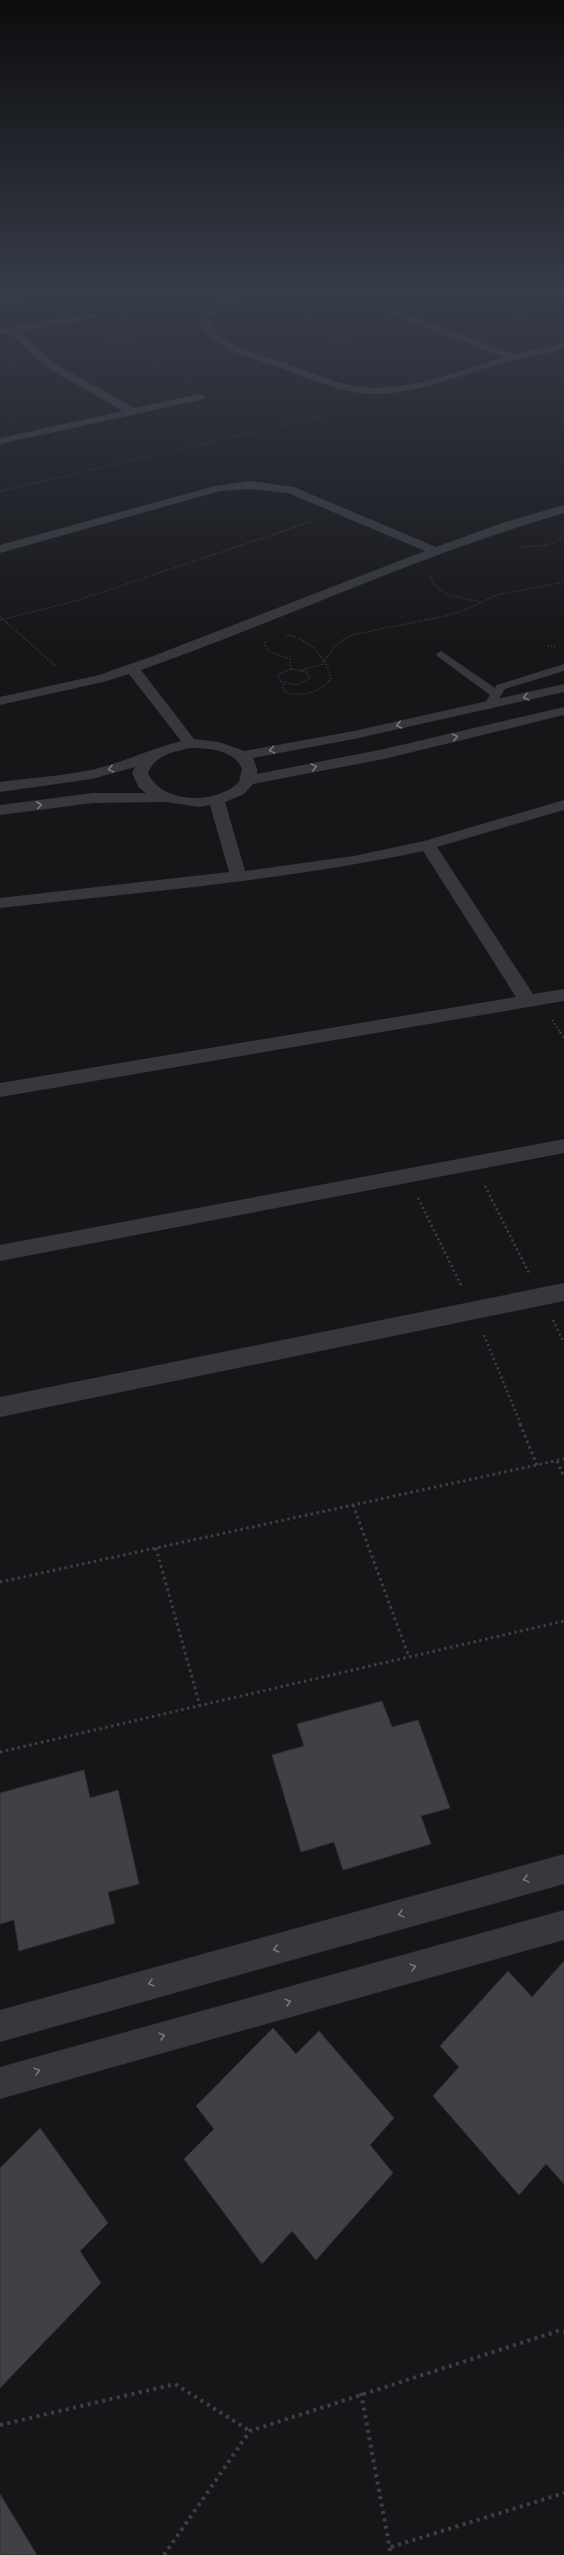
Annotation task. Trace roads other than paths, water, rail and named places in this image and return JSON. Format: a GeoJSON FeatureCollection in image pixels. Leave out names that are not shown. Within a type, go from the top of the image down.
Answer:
{"type":"FeatureCollection","features":[{"type":"Feature","properties":{"kind":"street"},"geometry":{"type":"LineString","coordinates":[[126,408],[133,412]]}},
{"type":"Feature","properties":{"kind":"street"},"geometry":{"type":"LineString","coordinates":[[0,441],[150,408]]}},
{"type":"Feature","properties":{"kind":"street"},"geometry":{"type":"LineString","coordinates":[[0,549],[219,488],[250,485],[290,490],[436,551]]}},
{"type":"Feature","properties":{"kind":"street"},"geometry":{"type":"LineString","coordinates":[[0,701],[78,685],[132,668],[436,551],[509,525],[564,509]]}},
{"type":"Feature","properties":{"kind":"street"},"geometry":{"type":"LineString","coordinates":[[132,668],[190,743]]}},
{"type":"Feature","properties":{"kind":"street"},"geometry":{"type":"LineString","coordinates":[[241,756],[354,735],[492,700],[564,688]]}},
{"type":"Feature","properties":{"kind":"street"},"geometry":{"type":"LineString","coordinates":[[248,780],[384,754],[564,711]]}},
{"type":"Feature","properties":{"kind":"street"},"geometry":{"type":"LineString","coordinates":[[0,787],[92,774],[148,758],[166,748],[190,743],[219,746],[241,756],[248,763],[250,772],[248,780],[242,788],[217,800],[188,802],[130,796],[93,798],[0,810]]}},
{"type":"Feature","properties":{"kind":"street"},"geometry":{"type":"LineString","coordinates":[[148,758],[141,766],[140,776],[143,785],[152,793],[166,799]]}},
{"type":"Feature","properties":{"kind":"street"},"geometry":{"type":"LineString","coordinates":[[217,800],[238,876]]}},
{"type":"Feature","properties":{"kind":"street"},"geometry":{"type":"LineString","coordinates":[[0,903],[238,876],[354,861],[427,845],[564,804]]}},
{"type":"Feature","properties":{"kind":"street"},"geometry":{"type":"LineString","coordinates":[[427,845],[528,1001]]}},
{"type":"Feature","properties":{"kind":"street"},"geometry":{"type":"LineString","coordinates":[[0,1090],[564,994]]}},
{"type":"Feature","properties":{"kind":"street"},"geometry":{"type":"LineString","coordinates":[[0,1253],[564,1146]]}},
{"type":"Feature","properties":{"kind":"street"},"geometry":{"type":"LineString","coordinates":[[0,1407],[564,1292]]}},
{"type":"Feature","properties":{"kind":"street"},"geometry":{"type":"LineString","coordinates":[[0,2026],[564,1869]]}},
{"type":"Feature","properties":{"kind":"street"},"geometry":{"type":"LineString","coordinates":[[0,2083],[564,1925]]}},
{"type":"Feature","properties":{"kind":"lane"},"geometry":{"type":"LineString","coordinates":[[441,654],[492,700],[501,686],[564,667]]}}]}
